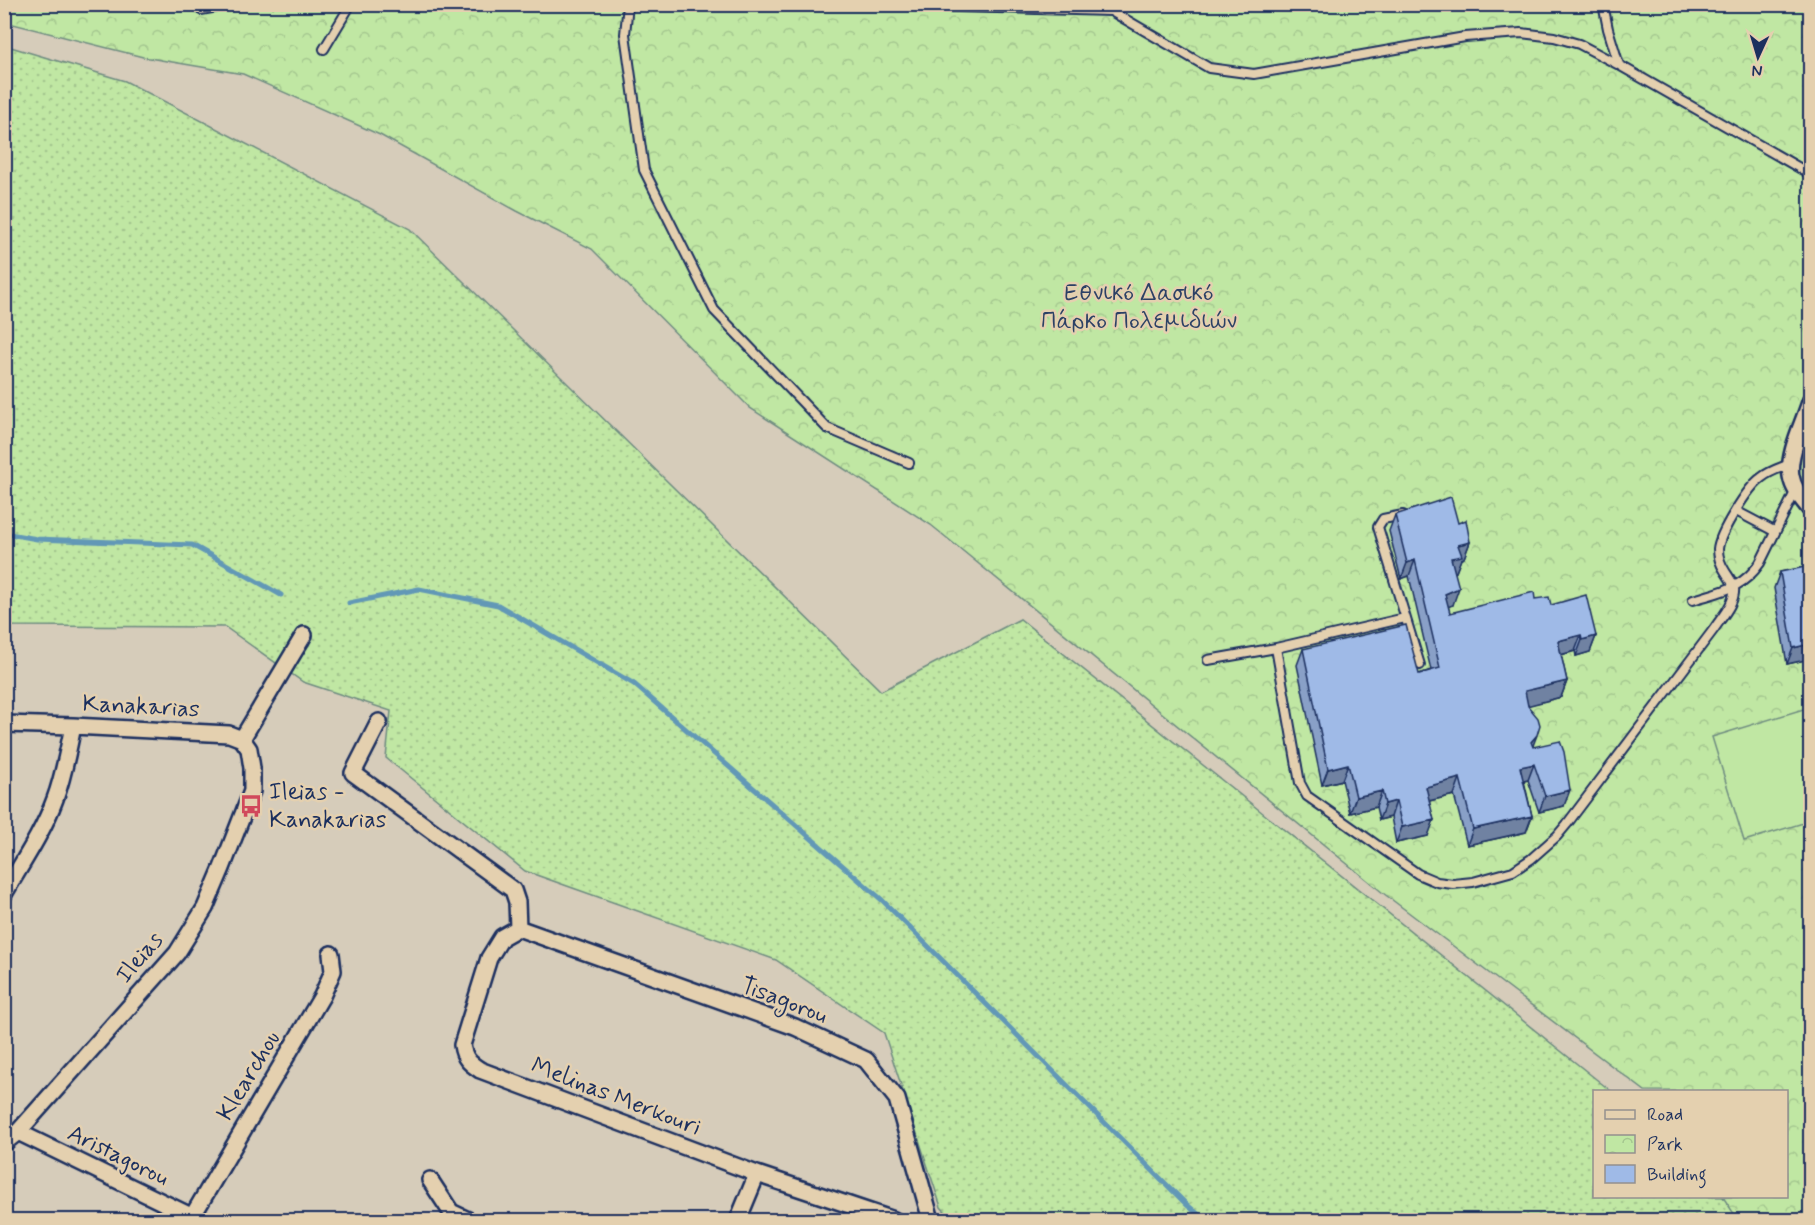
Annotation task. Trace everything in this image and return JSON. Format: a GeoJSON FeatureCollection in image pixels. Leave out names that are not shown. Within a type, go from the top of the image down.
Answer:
{"type":"FeatureCollection","features":[{"type":"Feature","properties":{"kind":"street"},"geometry":{"type":"LineString","coordinates":[[1810,402],[1790,464],[1796,490],[1810,509]]}},
{"type":"Feature","properties":{"kind":"street"},"geometry":{"type":"LineString","coordinates":[[242,739],[304,635]]}},
{"type":"Feature","properties":{"kind":"street"},"geometry":{"type":"LineString","coordinates":[[379,722],[353,773],[513,890],[517,902],[518,928]]}},
{"type":"Feature","properties":{"kind":"street","name":"Kanakarias"},"geometry":{"type":"LineString","coordinates":[[4,724],[228,734],[242,739]]}},
{"type":"Feature","properties":{"kind":"street"},"geometry":{"type":"LineString","coordinates":[[4,894],[44,824],[55,799],[73,726]]}},
{"type":"Feature","properties":{"kind":"street","name":"Ileias"},"geometry":{"type":"LineString","coordinates":[[4,1143],[18,1132],[177,953],[205,908],[252,791],[249,749],[242,739]]}},
{"type":"Feature","properties":{"kind":"street","name":"Melinas Merkouri"},"geometry":{"type":"LineString","coordinates":[[518,928],[502,937],[489,958],[462,1045],[463,1054],[469,1064],[757,1174],[894,1221]]}},
{"type":"Feature","properties":{"kind":"street","name":"Tisagorou"},"geometry":{"type":"LineString","coordinates":[[518,928],[795,1027],[866,1060],[897,1099],[931,1221]]}},
{"type":"Feature","properties":{"kind":"street","name":"Klearchou"},"geometry":{"type":"LineString","coordinates":[[196,1219],[322,996],[333,971],[331,954]]}},
{"type":"Feature","properties":{"kind":"street","name":"Aristagorou"},"geometry":{"type":"LineString","coordinates":[[18,1132],[196,1219]]}},
{"type":"Feature","properties":{"kind":"street"},"geometry":{"type":"LineString","coordinates":[[738,1221],[757,1174]]}},
{"type":"Feature","properties":{"kind":"street"},"geometry":{"type":"LineString","coordinates":[[430,1180],[451,1212],[468,1221]]}},
{"type":"Feature","properties":{"kind":"lane"},"geometry":{"type":"LineString","coordinates":[[195,4],[201,10],[234,4]]}},
{"type":"Feature","properties":{"kind":"lane"},"geometry":{"type":"LineString","coordinates":[[324,50],[351,4]]}},
{"type":"Feature","properties":{"kind":"lane"},"geometry":{"type":"LineString","coordinates":[[628,4],[625,34],[644,170],[714,310],[827,428],[909,463]]}},
{"type":"Feature","properties":{"kind":"lane"},"geometry":{"type":"LineString","coordinates":[[918,4],[921,6],[1111,11],[1209,68],[1254,74],[1465,37],[1521,33],[1554,37],[1579,44],[1619,65],[1810,174]]}},
{"type":"Feature","properties":{"kind":"lane"},"geometry":{"type":"LineString","coordinates":[[1604,4],[1608,29],[1619,65]]}},
{"type":"Feature","properties":{"kind":"lane"},"geometry":{"type":"LineString","coordinates":[[1276,648],[1300,783],[1307,796],[1418,874],[1437,882],[1453,884],[1473,882],[1513,871],[1531,859],[1557,836],[1714,630],[1730,604],[1734,586],[1720,562],[1718,550],[1720,539],[1747,492],[1762,477],[1790,464]]}},
{"type":"Feature","properties":{"kind":"lane"},"geometry":{"type":"LineString","coordinates":[[1693,600],[1734,586],[1754,572],[1796,490]]}},
{"type":"Feature","properties":{"kind":"lane"},"geometry":{"type":"LineString","coordinates":[[1736,511],[1774,531]]}},
{"type":"Feature","properties":{"kind":"lane"},"geometry":{"type":"LineString","coordinates":[[1415,512],[1383,519],[1378,527],[1420,665]]}},
{"type":"Feature","properties":{"kind":"lane"},"geometry":{"type":"LineString","coordinates":[[1208,660],[1276,648],[1405,618]]}},
{"type":"Feature","properties":{"kind":"green space","name":"Εθνικό Δασικό Πάρκο Πολεμιδιών"},"geometry":{"type":"Polygon","coordinates":[[[4,5],[1810,5],[1810,1220],[1738,1220],[1724,1198],[1788,1198],[1788,1090],[1644,1090],[1383,893],[931,525],[750,408],[592,249],[517,211],[380,135],[243,74],[143,57],[5,22],[4,5]]]}},
{"type":"Feature","properties":{"kind":"green space"},"geometry":{"type":"Polygon","coordinates":[[[4,45],[125,81],[410,229],[881,691],[1020,619],[1610,1090],[1593,1090],[1593,1198],[1744,1198],[1767,1220],[953,1220],[941,1207],[884,1033],[776,960],[525,871],[386,758],[391,711],[303,682],[225,627],[5,626],[4,45]]]}},
{"type":"Feature","properties":{"kind":"green space"},"geometry":{"type":"Polygon","coordinates":[[[1810,707],[1810,821],[1744,841],[1712,737],[1810,707]]]}},
{"type":"Feature","properties":{"kind":"building"},"geometry":{"type":"Polygon","coordinates":[[[1451,497],[1458,523],[1466,520],[1470,542],[1458,545],[1462,556],[1451,558],[1459,588],[1445,594],[1450,613],[1534,592],[1535,599],[1549,597],[1551,605],[1586,595],[1596,636],[1582,640],[1581,635],[1558,641],[1567,681],[1525,691],[1528,706],[1538,718],[1540,725],[1537,735],[1531,742],[1533,747],[1560,741],[1570,790],[1545,796],[1534,764],[1520,767],[1532,816],[1473,829],[1460,778],[1426,787],[1434,820],[1402,827],[1396,801],[1385,804],[1382,791],[1356,797],[1348,764],[1328,769],[1303,649],[1406,625],[1419,674],[1440,668],[1415,560],[1407,563],[1395,515],[1451,497]]]}},
{"type":"Feature","properties":{"kind":"building"},"geometry":{"type":"Polygon","coordinates":[[[1810,566],[1810,644],[1793,648],[1780,572],[1810,566]]]}},
{"type":"Feature","properties":{"kind":"waterway"},"geometry":{"type":"LineString","coordinates":[[4,533],[37,539],[192,545],[281,595]]}},
{"type":"Feature","properties":{"kind":"waterway"},"geometry":{"type":"LineString","coordinates":[[349,603],[419,589],[498,605],[634,684],[882,900],[1186,1204],[1205,1220]]}},
{"type":"Feature","properties":{"kind":"place","name":"Ileias - Kanakarias"},"geometry":{"type":"Point","coordinates":[251,806]}}]}
